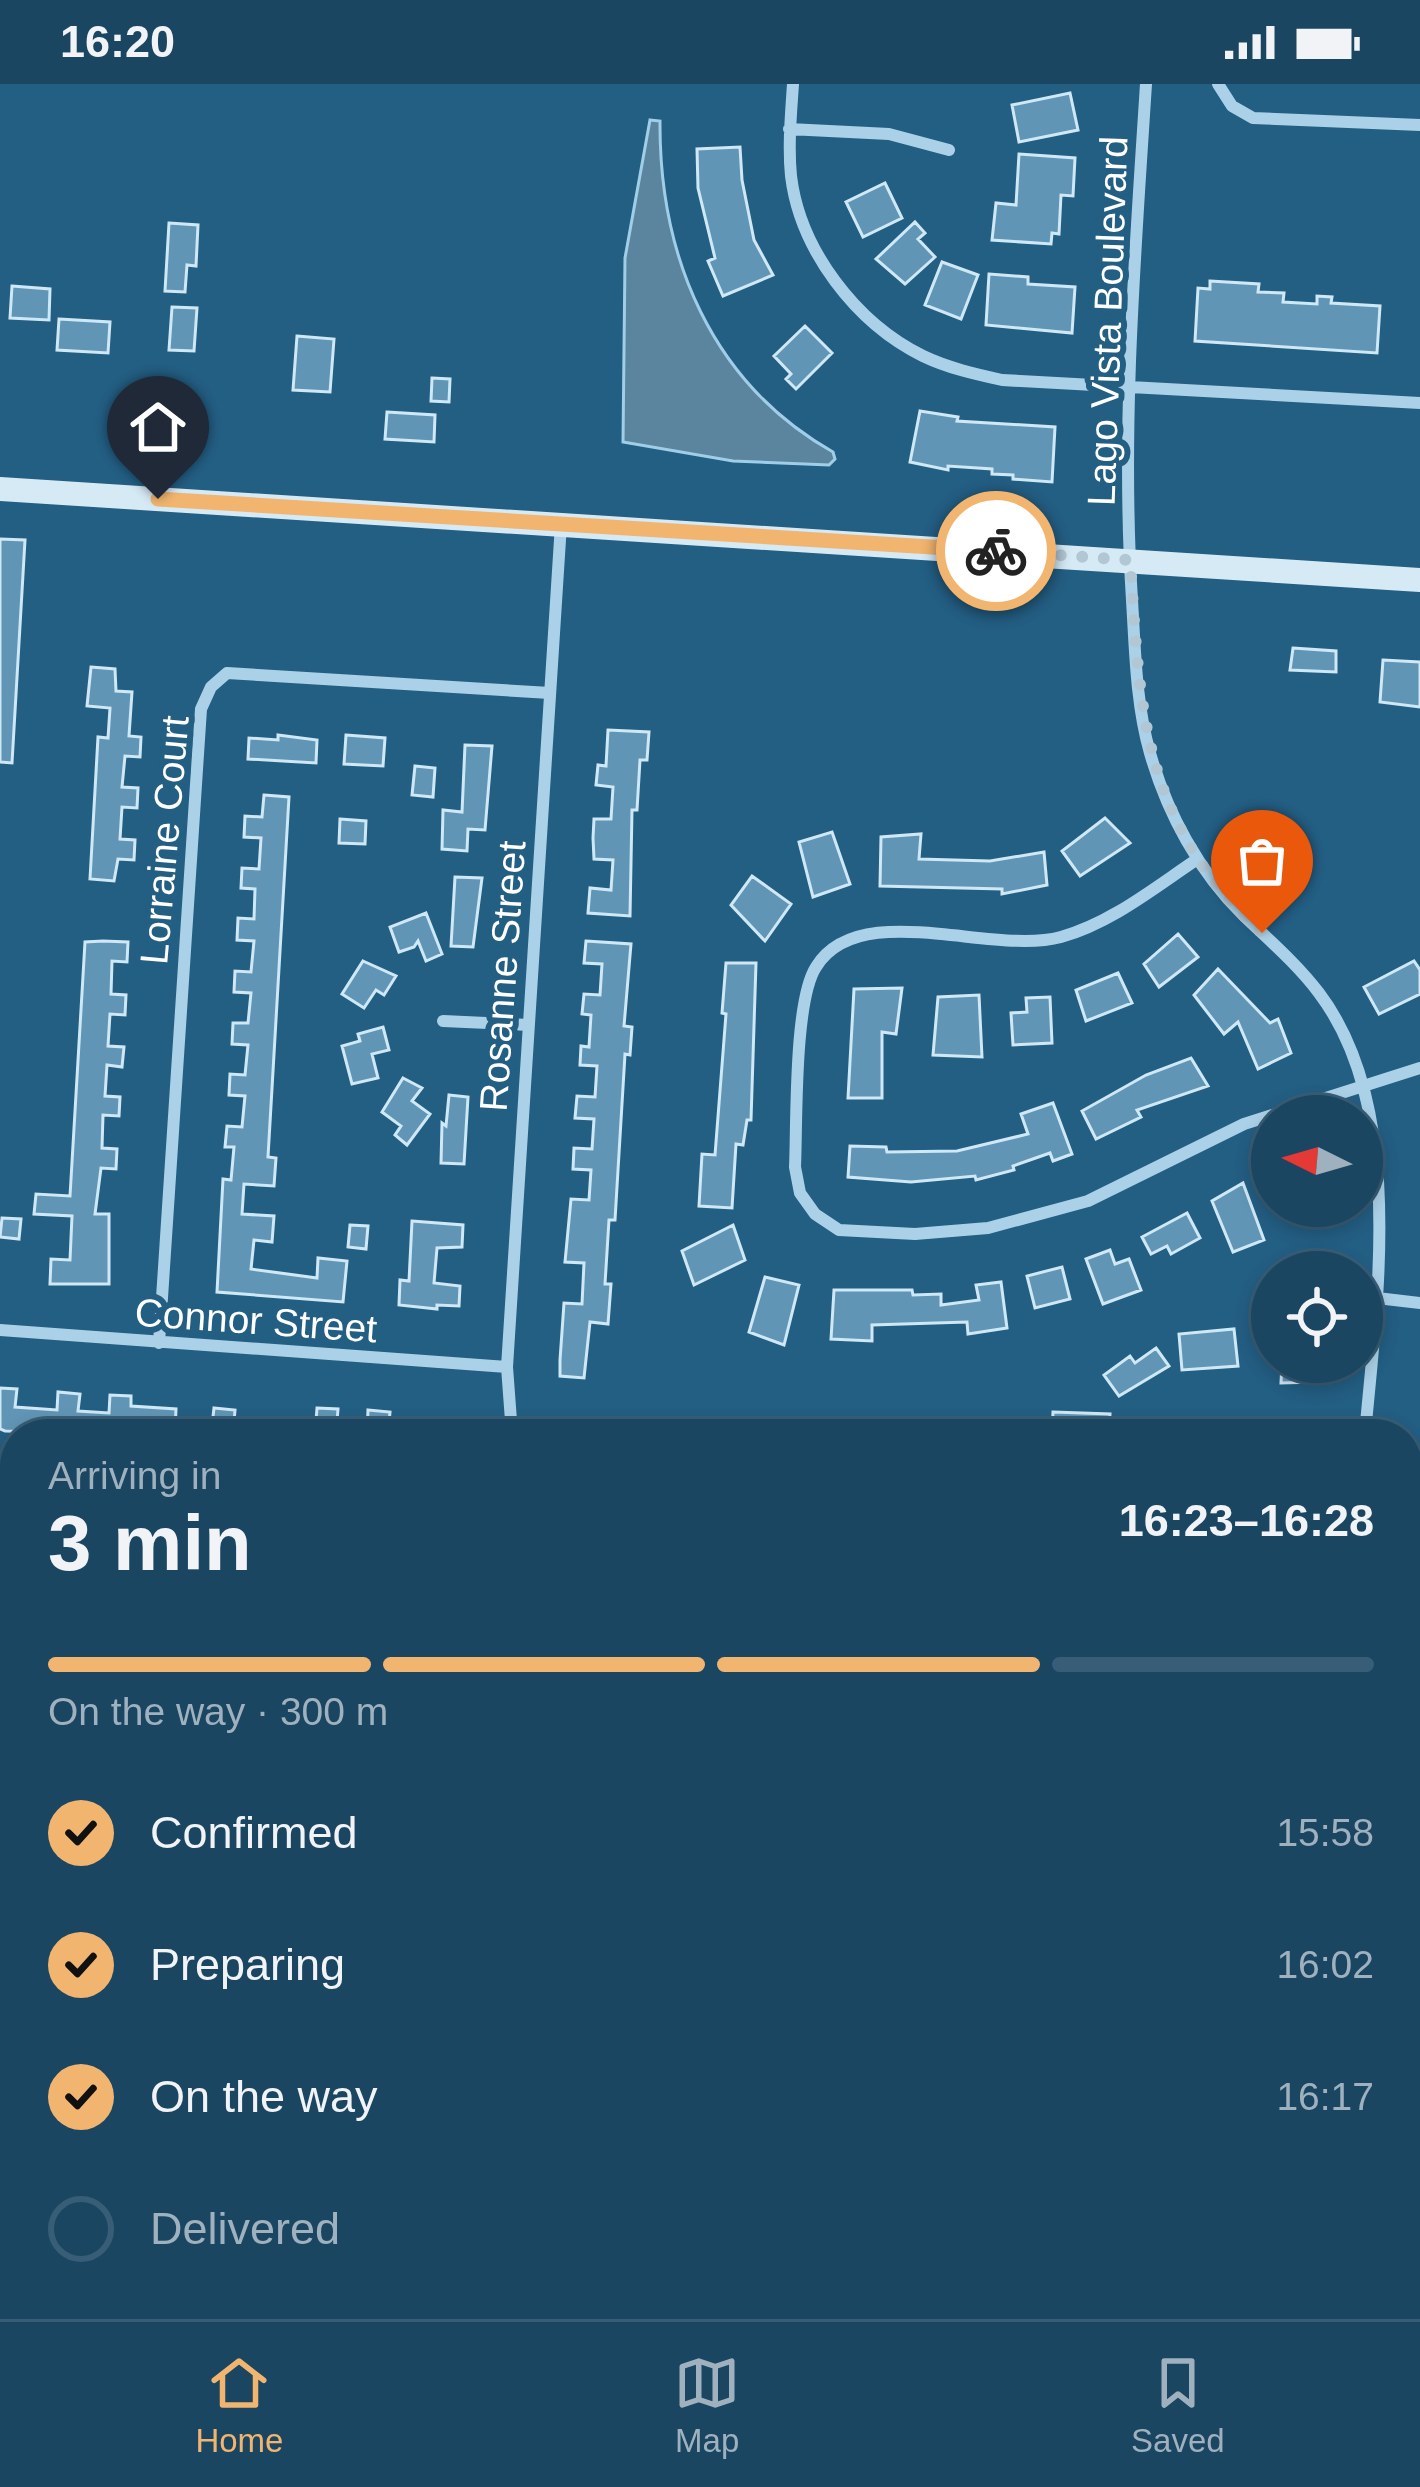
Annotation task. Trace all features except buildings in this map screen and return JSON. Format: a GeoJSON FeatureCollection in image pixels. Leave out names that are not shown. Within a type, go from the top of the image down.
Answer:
{"type":"FeatureCollection","features":[{"type":"Feature","properties":{"kind":"street"},"geometry":{"type":"LineString","coordinates":[[793,84],[791,177],[808,235],[842,289],[882,330],[922,355],[1002,380],[1420,403]]}},
{"type":"Feature","properties":{"kind":"street","name":"Lago Vista Boulevard"},"geometry":{"type":"LineString","coordinates":[[1142,84],[1128,388],[1130,560],[1149,750],[1196,860],[1322,996],[1347,1043],[1376,1133],[1378,1251]]}},
{"type":"Feature","properties":{"kind":"street"},"geometry":{"type":"LineString","coordinates":[[1218,84],[1232,106],[1253,118],[1420,125]]}},
{"type":"Feature","properties":{"kind":"street"},"geometry":{"type":"LineString","coordinates":[[790,129],[889,134],[950,150]]}},
{"type":"Feature","properties":{"kind":"street"},"geometry":{"type":"LineString","coordinates":[[0,489],[1420,580]]}},
{"type":"Feature","properties":{"kind":"street","name":"Rosanne Street"},"geometry":{"type":"LineString","coordinates":[[511,1419],[508,1367],[561,522]]}},
{"type":"Feature","properties":{"kind":"street","name":"Lorraine Court"},"geometry":{"type":"LineString","coordinates":[[159,1343],[201,709],[211,687],[227,673],[550,693]]}},
{"type":"Feature","properties":{"kind":"street"},"geometry":{"type":"LineString","coordinates":[[1196,860],[1118,913],[1059,938],[1006,941],[872,932],[848,937],[830,948],[813,970],[805,998],[798,1104],[795,1167],[800,1193],[815,1214],[838,1230],[915,1234],[988,1228],[1088,1201],[1244,1124],[1420,1068]]}},
{"type":"Feature","properties":{"kind":"street"},"geometry":{"type":"LineString","coordinates":[[443,1021],[529,1025]]}},
{"type":"Feature","properties":{"kind":"street"},"geometry":{"type":"LineString","coordinates":[[1383,1299],[1420,1303]]}},
{"type":"Feature","properties":{"kind":"street","name":"Connor Street"},"geometry":{"type":"LineString","coordinates":[[0,1330],[508,1367]]}},
{"type":"Feature","properties":{"kind":"street","name":"Lago Vista Boulevard"},"geometry":{"type":"LineString","coordinates":[[1366,1419],[1370,1383]]}},
{"type":"Feature","properties":{"kind":"water"},"geometry":{"type":"Polygon","coordinates":[[[650,120],[660,121],[669,220],[700,311],[724,353],[754,390],[790,424],[833,452],[835,459],[829,465],[733,461],[623,442],[625,258],[650,120]]]}},
{"type":"Feature","properties":{"kind":"way so far"},"geometry":{"type":"LineString","coordinates":[[996,551],[1130,560],[1149,750],[1196,860],[1262,933]]}},
{"type":"Feature","properties":{"kind":"route"},"geometry":{"type":"LineString","coordinates":[[158,499],[996,551]]}}]}
